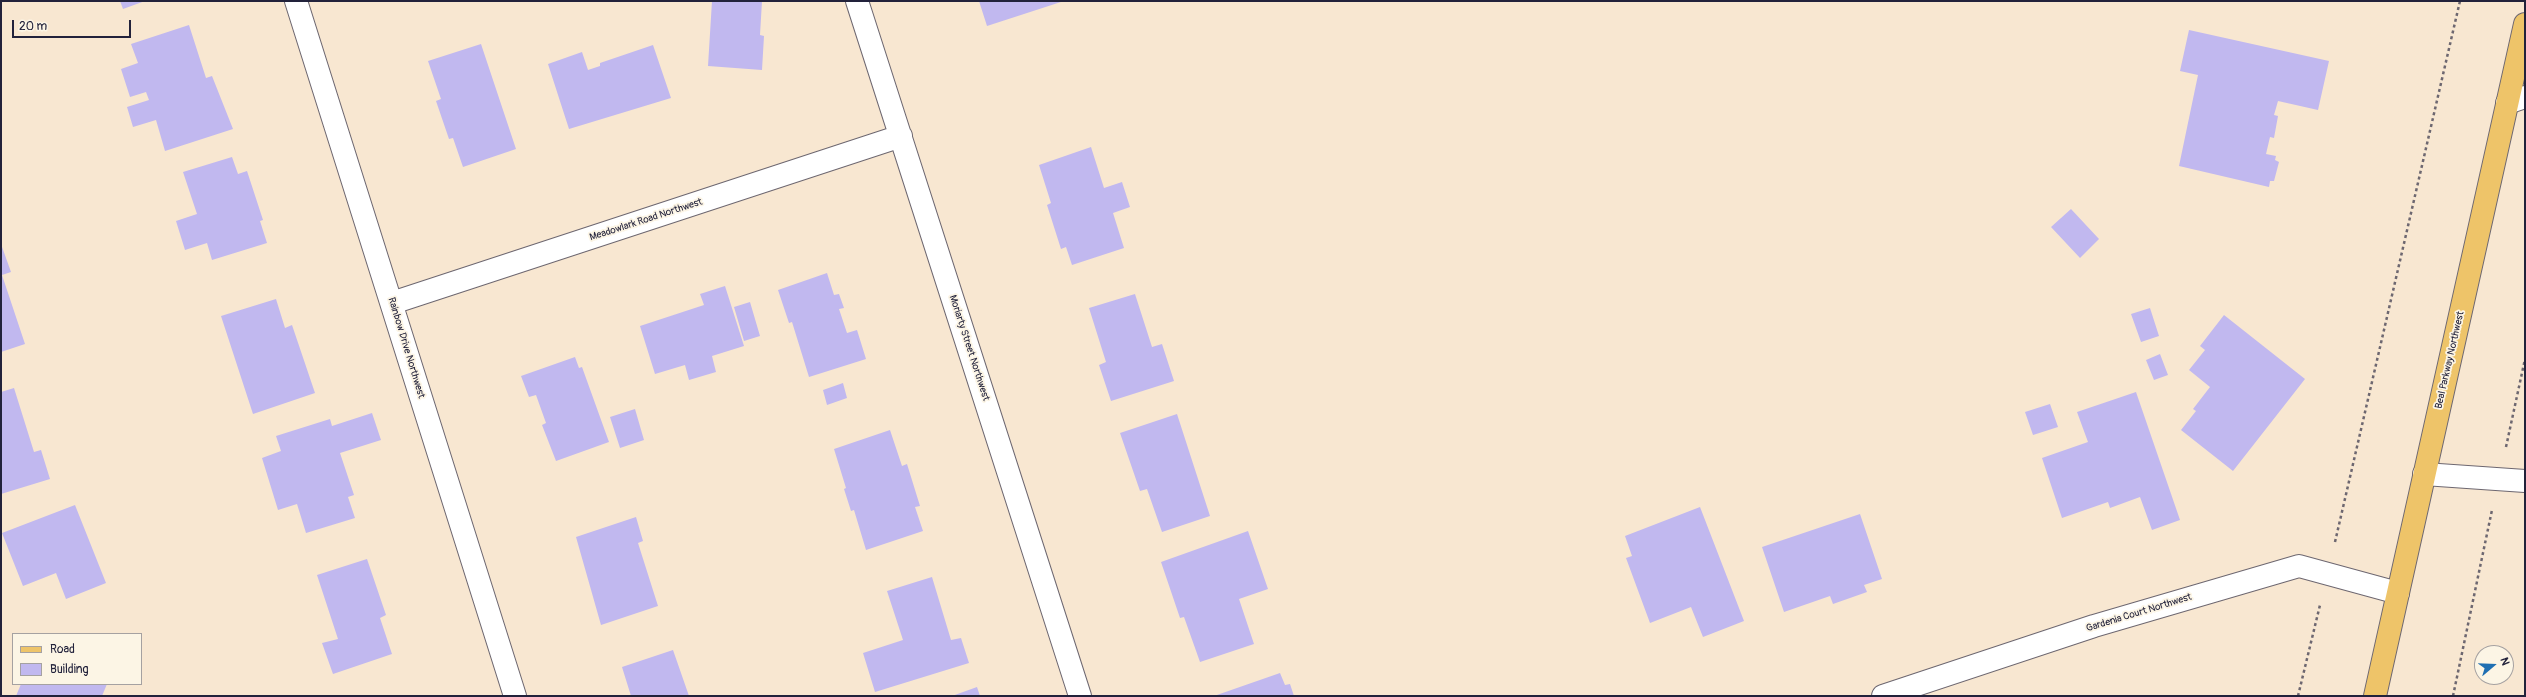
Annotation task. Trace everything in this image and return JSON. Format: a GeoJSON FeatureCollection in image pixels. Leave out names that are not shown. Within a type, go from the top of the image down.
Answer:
{"type":"FeatureCollection","features":[{"type":"Feature","properties":{"kind":"main road","name":"Beal Parkway Northwest"},"geometry":{"type":"LineString","coordinates":[[2375,696],[2424,474],[2516,100],[2525,24]]}},
{"type":"Feature","properties":{"kind":"street","name":"Rainbow Drive Northwest"},"geometry":{"type":"LineString","coordinates":[[296,1],[516,696]]}},
{"type":"Feature","properties":{"kind":"street","name":"Moriarty Street Northwest"},"geometry":{"type":"LineString","coordinates":[[857,1],[1080,696]]}},
{"type":"Feature","properties":{"kind":"street","name":"Meadowlark Road Northwest"},"geometry":{"type":"LineString","coordinates":[[392,303],[901,136]]}},
{"type":"Feature","properties":{"kind":"street"},"geometry":{"type":"LineString","coordinates":[[2424,474],[2525,481]]}},
{"type":"Feature","properties":{"kind":"street","name":"Gardenia Court Northwest"},"geometry":{"type":"LineString","coordinates":[[1883,696],[2094,626],[2299,566],[2398,593]]}},
{"type":"Feature","properties":{"kind":"path"},"geometry":{"type":"LineString","coordinates":[[2298,696],[2328,573],[2460,1]]}},
{"type":"Feature","properties":{"kind":"path"},"geometry":{"type":"LineString","coordinates":[[2453,696],[2498,479],[2525,359]]}},
{"type":"Feature","properties":{"kind":"building"},"geometry":{"type":"Polygon","coordinates":[[[120,1],[145,1],[123,9],[120,1]]]}},
{"type":"Feature","properties":{"kind":"building"},"geometry":{"type":"Polygon","coordinates":[[[712,1],[762,1],[760,35],[764,36],[762,70],[708,66],[712,1]]]}},
{"type":"Feature","properties":{"kind":"building"},"geometry":{"type":"Polygon","coordinates":[[[979,1],[1064,1],[987,26],[979,1]]]}},
{"type":"Feature","properties":{"kind":"building"},"geometry":{"type":"Polygon","coordinates":[[[189,25],[206,78],[212,76],[233,129],[165,151],[156,120],[133,127],[127,107],[149,100],[146,92],[130,97],[121,69],[138,63],[131,44],[189,25]]]}},
{"type":"Feature","properties":{"kind":"building"},"geometry":{"type":"Polygon","coordinates":[[[2189,30],[2329,61],[2318,110],[2278,101],[2274,115],[2278,116],[2274,138],[2270,137],[2266,154],[2276,156],[2275,160],[2279,162],[2274,181],[2270,181],[2269,187],[2179,166],[2198,75],[2180,71],[2189,30]]]}},
{"type":"Feature","properties":{"kind":"building"},"geometry":{"type":"Polygon","coordinates":[[[481,44],[516,149],[463,167],[453,138],[449,139],[436,101],[441,99],[428,61],[481,44]]]}},
{"type":"Feature","properties":{"kind":"building"},"geometry":{"type":"Polygon","coordinates":[[[653,45],[671,98],[569,129],[548,64],[582,52],[588,70],[600,66],[600,63],[653,45]]]}},
{"type":"Feature","properties":{"kind":"building"},"geometry":{"type":"Polygon","coordinates":[[[1091,147],[1104,188],[1122,182],[1130,207],[1113,213],[1124,248],[1072,265],[1066,247],[1061,249],[1047,205],[1051,203],[1039,165],[1091,147]]]}},
{"type":"Feature","properties":{"kind":"building"},"geometry":{"type":"Polygon","coordinates":[[[232,157],[238,174],[247,171],[263,220],[260,221],[267,243],[212,260],[207,243],[185,250],[176,221],[197,214],[183,172],[232,157]]]}},
{"type":"Feature","properties":{"kind":"building"},"geometry":{"type":"Polygon","coordinates":[[[2071,209],[2099,239],[2080,258],[2051,227],[2071,209]]]}},
{"type":"Feature","properties":{"kind":"building"},"geometry":{"type":"Polygon","coordinates":[[[1,244],[11,272],[2,275],[25,344],[1,352],[1,244]]]}},
{"type":"Feature","properties":{"kind":"building"},"geometry":{"type":"Polygon","coordinates":[[[827,273],[834,295],[839,294],[844,308],[839,309],[847,333],[857,330],[866,359],[809,377],[792,322],[789,323],[778,290],[827,273]]]}},
{"type":"Feature","properties":{"kind":"building"},"geometry":{"type":"Polygon","coordinates":[[[725,286],[744,346],[712,356],[716,372],[689,380],[685,365],[655,374],[640,326],[704,305],[700,294],[725,286]]]}},
{"type":"Feature","properties":{"kind":"building"},"geometry":{"type":"Polygon","coordinates":[[[1135,294],[1152,347],[1162,344],[1174,381],[1111,401],[1099,365],[1106,362],[1089,308],[1135,294]]]}},
{"type":"Feature","properties":{"kind":"building"},"geometry":{"type":"Polygon","coordinates":[[[276,299],[285,328],[292,325],[315,393],[253,414],[221,316],[276,299]]]}},
{"type":"Feature","properties":{"kind":"building"},"geometry":{"type":"Polygon","coordinates":[[[750,302],[760,336],[744,341],[734,307],[750,302]]]}},
{"type":"Feature","properties":{"kind":"building"},"geometry":{"type":"Polygon","coordinates":[[[2150,308],[2159,336],[2141,342],[2131,314],[2150,308]]]}},
{"type":"Feature","properties":{"kind":"building"},"geometry":{"type":"Polygon","coordinates":[[[2224,315],[2305,379],[2233,471],[2181,430],[2196,411],[2193,409],[2210,387],[2189,370],[2205,350],[2200,346],[2224,315]]]}},
{"type":"Feature","properties":{"kind":"building"},"geometry":{"type":"Polygon","coordinates":[[[2160,354],[2168,375],[2154,380],[2146,360],[2160,354]]]}},
{"type":"Feature","properties":{"kind":"building"},"geometry":{"type":"Polygon","coordinates":[[[575,357],[579,368],[582,367],[609,442],[556,461],[542,425],[546,423],[536,395],[529,397],[521,376],[575,357]]]}},
{"type":"Feature","properties":{"kind":"building"},"geometry":{"type":"Polygon","coordinates":[[[843,383],[847,398],[827,405],[823,390],[843,383]]]}},
{"type":"Feature","properties":{"kind":"building"},"geometry":{"type":"Polygon","coordinates":[[[14,388],[34,452],[41,450],[50,479],[1,494],[1,392],[14,388]]]}},
{"type":"Feature","properties":{"kind":"building"},"geometry":{"type":"Polygon","coordinates":[[[2136,392],[2180,520],[2152,530],[2140,497],[2110,508],[2108,502],[2062,518],[2042,458],[2088,442],[2077,412],[2136,392]]]}},
{"type":"Feature","properties":{"kind":"building"},"geometry":{"type":"Polygon","coordinates":[[[2050,404],[2058,427],[2033,435],[2025,412],[2050,404]]]}},
{"type":"Feature","properties":{"kind":"building"},"geometry":{"type":"Polygon","coordinates":[[[635,409],[644,440],[620,448],[610,417],[635,409]]]}},
{"type":"Feature","properties":{"kind":"building"},"geometry":{"type":"Polygon","coordinates":[[[372,413],[381,440],[340,453],[354,495],[348,497],[355,518],[306,533],[297,504],[278,510],[262,458],[281,451],[276,436],[330,419],[332,426],[372,413]]]}},
{"type":"Feature","properties":{"kind":"building"},"geometry":{"type":"Polygon","coordinates":[[[1177,414],[1210,516],[1162,532],[1147,489],[1140,491],[1120,433],[1177,414]]]}},
{"type":"Feature","properties":{"kind":"building"},"geometry":{"type":"Polygon","coordinates":[[[890,430],[902,466],[907,464],[920,506],[915,507],[923,531],[866,550],[854,510],[851,511],[844,489],[846,488],[834,449],[890,430]]]}},
{"type":"Feature","properties":{"kind":"building"},"geometry":{"type":"Polygon","coordinates":[[[75,505],[106,583],[66,599],[56,573],[23,586],[2,533],[75,505]]]}},
{"type":"Feature","properties":{"kind":"building"},"geometry":{"type":"Polygon","coordinates":[[[1700,507],[1744,621],[1703,637],[1691,607],[1650,623],[1626,558],[1632,556],[1625,536],[1700,507]]]}},
{"type":"Feature","properties":{"kind":"building"},"geometry":{"type":"Polygon","coordinates":[[[1860,514],[1882,579],[1864,585],[1867,592],[1833,604],[1830,596],[1784,612],[1762,547],[1860,514]]]}},
{"type":"Feature","properties":{"kind":"building"},"geometry":{"type":"Polygon","coordinates":[[[636,517],[643,541],[638,543],[658,606],[601,625],[576,537],[636,517]]]}},
{"type":"Feature","properties":{"kind":"building"},"geometry":{"type":"Polygon","coordinates":[[[1248,531],[1268,589],[1239,599],[1254,644],[1200,662],[1184,617],[1180,618],[1161,562],[1248,531]]]}},
{"type":"Feature","properties":{"kind":"building"},"geometry":{"type":"Polygon","coordinates":[[[367,559],[386,615],[380,618],[392,654],[333,674],[322,643],[338,639],[317,575],[367,559]]]}},
{"type":"Feature","properties":{"kind":"building"},"geometry":{"type":"Polygon","coordinates":[[[932,577],[951,640],[961,638],[969,663],[875,692],[863,653],[903,640],[887,591],[932,577]]]}},
{"type":"Feature","properties":{"kind":"building"},"geometry":{"type":"Polygon","coordinates":[[[673,650],[689,696],[631,696],[622,667],[673,650]]]}},
{"type":"Feature","properties":{"kind":"building"},"geometry":{"type":"Polygon","coordinates":[[[1280,673],[1285,685],[1290,684],[1294,696],[1214,696],[1280,673]]]}},
{"type":"Feature","properties":{"kind":"building"},"geometry":{"type":"Polygon","coordinates":[[[21,685],[107,685],[102,696],[16,696],[21,685]]]}},
{"type":"Feature","properties":{"kind":"building"},"geometry":{"type":"Polygon","coordinates":[[[977,687],[980,696],[952,696],[977,687]]]}}]}
